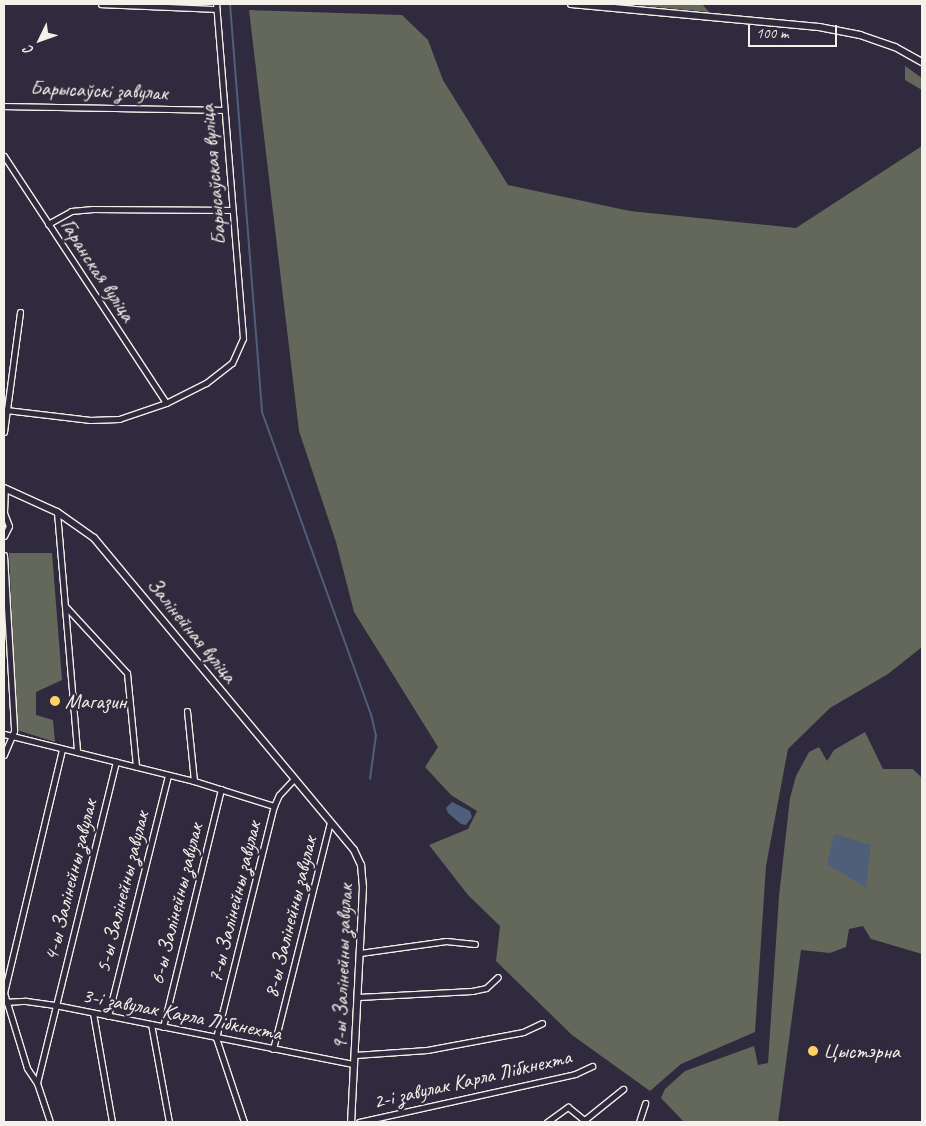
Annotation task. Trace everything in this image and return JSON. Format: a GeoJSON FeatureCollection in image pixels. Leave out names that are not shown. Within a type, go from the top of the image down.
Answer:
{"type":"FeatureCollection","features":[{"type":"Feature","properties":{"kind":"street","name":"Барысаўская вуліца"},"geometry":{"type":"LineString","coordinates":[[101,4],[216,6],[243,338],[232,363],[206,384],[166,403]]}},
{"type":"Feature","properties":{"kind":"street"},"geometry":{"type":"LineString","coordinates":[[571,4],[819,27],[878,40],[922,62]]}},
{"type":"Feature","properties":{"kind":"street","name":"Барысаўскі завулак"},"geometry":{"type":"LineString","coordinates":[[4,106],[224,110]]}},
{"type":"Feature","properties":{"kind":"street","name":"Гаранская вуліца"},"geometry":{"type":"LineString","coordinates":[[4,156],[166,403]]}},
{"type":"Feature","properties":{"kind":"street"},"geometry":{"type":"LineString","coordinates":[[48,224],[71,211],[93,209],[232,210]]}},
{"type":"Feature","properties":{"kind":"street"},"geometry":{"type":"LineString","coordinates":[[4,432],[20,312]]}},
{"type":"Feature","properties":{"kind":"street"},"geometry":{"type":"LineString","coordinates":[[6,410],[90,420],[119,419],[166,403]]}},
{"type":"Feature","properties":{"kind":"street"},"geometry":{"type":"LineString","coordinates":[[4,489],[4,513],[9,526],[4,536]]}},
{"type":"Feature","properties":{"kind":"street","name":"Залінейная вуліца"},"geometry":{"type":"LineString","coordinates":[[4,489],[57,512],[94,538],[330,822]]}},
{"type":"Feature","properties":{"kind":"street"},"geometry":{"type":"LineString","coordinates":[[57,512],[77,752]]}},
{"type":"Feature","properties":{"kind":"street"},"geometry":{"type":"LineString","coordinates":[[4,554],[14,731],[4,755]]}},
{"type":"Feature","properties":{"kind":"street"},"geometry":{"type":"LineString","coordinates":[[66,607],[127,673],[136,767]]}},
{"type":"Feature","properties":{"kind":"street"},"geometry":{"type":"LineString","coordinates":[[187,711],[194,781]]}},
{"type":"Feature","properties":{"kind":"street"},"geometry":{"type":"LineString","coordinates":[[4,734],[194,781],[274,806]]}},
{"type":"Feature","properties":{"kind":"street"},"geometry":{"type":"LineString","coordinates":[[50,1122],[37,1083],[27,1068],[5,1002],[4,993],[62,748]]}},
{"type":"Feature","properties":{"kind":"street","name":"4-ы Залінейны завулак"},"geometry":{"type":"LineString","coordinates":[[37,1083],[116,762]]}},
{"type":"Feature","properties":{"kind":"street","name":"5-ы Залінейны завулак"},"geometry":{"type":"LineString","coordinates":[[108,1016],[168,775]]}},
{"type":"Feature","properties":{"kind":"street","name":"7-ы Залінейны завулак"},"geometry":{"type":"LineString","coordinates":[[216,1038],[274,806],[279,795],[294,779]]}},
{"type":"Feature","properties":{"kind":"street","name":"6-ы Залінейны завулак"},"geometry":{"type":"LineString","coordinates":[[163,1027],[221,789]]}},
{"type":"Feature","properties":{"kind":"street","name":"9-ы Залінейны завулак"},"geometry":{"type":"LineString","coordinates":[[330,822],[361,865],[360,953],[351,1122]]}},
{"type":"Feature","properties":{"kind":"street","name":"8-ы Залінейны завулак"},"geometry":{"type":"LineString","coordinates":[[273,1049],[330,822]]}},
{"type":"Feature","properties":{"kind":"street"},"geometry":{"type":"LineString","coordinates":[[360,953],[446,941],[475,944]]}},
{"type":"Feature","properties":{"kind":"street"},"geometry":{"type":"LineString","coordinates":[[358,997],[472,991],[486,988],[498,977]]}},
{"type":"Feature","properties":{"kind":"street","name":"3-і завулак Карла Лібкнехта"},"geometry":{"type":"LineString","coordinates":[[5,1002],[55,1006],[354,1064]]}},
{"type":"Feature","properties":{"kind":"street"},"geometry":{"type":"LineString","coordinates":[[93,1013],[112,1122]]}},
{"type":"Feature","properties":{"kind":"street"},"geometry":{"type":"LineString","coordinates":[[355,1055],[427,1050],[523,1032],[542,1023]]}},
{"type":"Feature","properties":{"kind":"street"},"geometry":{"type":"LineString","coordinates":[[151,1024],[169,1122]]}},
{"type":"Feature","properties":{"kind":"street"},"geometry":{"type":"LineString","coordinates":[[216,1038],[244,1122]]}},
{"type":"Feature","properties":{"kind":"street","name":"2-і завулак Карла Лібкнехта"},"geometry":{"type":"LineString","coordinates":[[359,1122],[575,1074],[592,1066]]}},
{"type":"Feature","properties":{"kind":"street"},"geometry":{"type":"LineString","coordinates":[[547,1122],[568,1107],[583,1121],[623,1089]]}},
{"type":"Feature","properties":{"kind":"street"},"geometry":{"type":"LineString","coordinates":[[638,1122],[645,1103]]}},
{"type":"Feature","properties":{"kind":"green space"},"geometry":{"type":"Polygon","coordinates":[[[624,4],[702,4],[709,12],[624,4]]]}},
{"type":"Feature","properties":{"kind":"green space"},"geometry":{"type":"Polygon","coordinates":[[[249,10],[402,15],[428,40],[443,80],[508,185],[630,211],[796,228],[922,146],[922,647],[888,674],[830,708],[788,749],[766,866],[755,1032],[681,1064],[650,1091],[572,1035],[496,961],[500,926],[468,895],[429,845],[468,829],[477,811],[451,795],[425,767],[438,747],[354,612],[336,542],[299,431],[249,10]]]}},
{"type":"Feature","properties":{"kind":"green space"},"geometry":{"type":"Polygon","coordinates":[[[905,66],[922,78],[922,90],[905,80],[905,66]]]}},
{"type":"Feature","properties":{"kind":"green space"},"geometry":{"type":"Polygon","coordinates":[[[9,553],[52,553],[62,680],[36,692],[36,715],[53,720],[55,742],[17,730],[9,553]]]}},
{"type":"Feature","properties":{"kind":"green space"},"geometry":{"type":"Polygon","coordinates":[[[865,732],[883,769],[913,769],[922,778],[922,954],[871,939],[863,926],[849,929],[846,947],[830,953],[801,950],[778,1122],[684,1122],[661,1098],[665,1089],[685,1071],[754,1046],[758,1065],[768,1063],[779,896],[790,798],[796,776],[809,752],[819,747],[827,761],[834,750],[865,732]]]}},
{"type":"Feature","properties":{"kind":"water"},"geometry":{"type":"Polygon","coordinates":[[[452,802],[470,811],[472,817],[466,825],[461,824],[448,813],[446,808],[452,802]]]}},
{"type":"Feature","properties":{"kind":"water"},"geometry":{"type":"Polygon","coordinates":[[[834,834],[871,845],[866,888],[827,864],[834,834]]]}},
{"type":"Feature","properties":{"kind":"waterway"},"geometry":{"type":"LineString","coordinates":[[230,4],[262,412],[371,714],[376,735],[370,779]]}},
{"type":"Feature","properties":{"kind":"place","name":"Магазин"},"geometry":{"type":"Point","coordinates":[55,701]}},
{"type":"Feature","properties":{"kind":"place","name":"Цыстэрна"},"geometry":{"type":"Point","coordinates":[813,1051]}}]}
